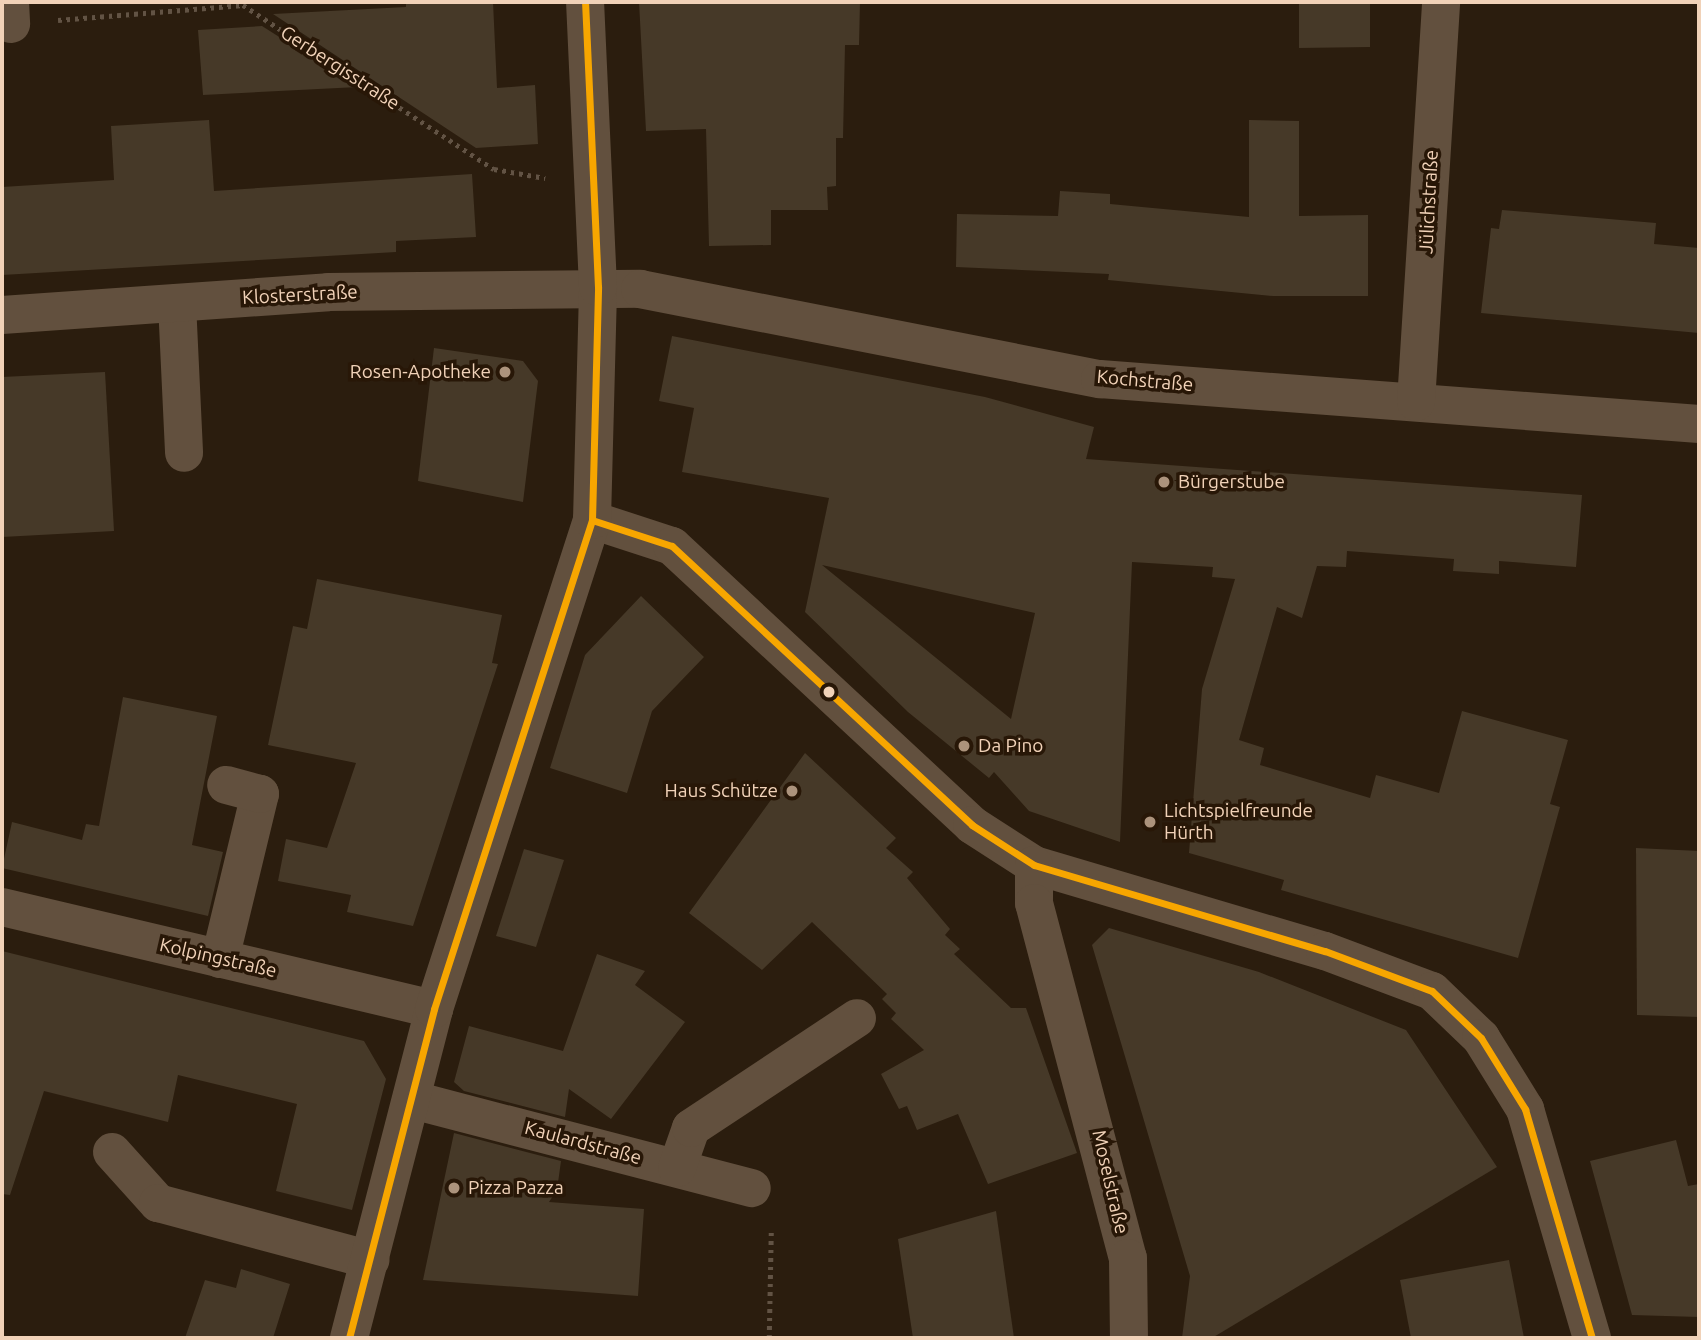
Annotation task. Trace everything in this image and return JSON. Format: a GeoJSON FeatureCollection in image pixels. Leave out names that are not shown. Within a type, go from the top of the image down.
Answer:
{"type":"FeatureCollection","features":[{"type":"Feature","properties":{"kind":"street"},"geometry":{"type":"LineString","coordinates":[[349,1338],[413,1100],[434,1009],[592,520],[598,287],[585,2]]}},
{"type":"Feature","properties":{"kind":"street","name":"Jülichstraße"},"geometry":{"type":"LineString","coordinates":[[1416,402],[1441,2]]}},
{"type":"Feature","properties":{"kind":"street","name":"Kochstraße"},"geometry":{"type":"LineString","coordinates":[[598,287],[673,293],[1100,379],[1699,424]]}},
{"type":"Feature","properties":{"kind":"street","name":"Klosterstraße"},"geometry":{"type":"LineString","coordinates":[[2,315],[328,292],[598,287]]}},
{"type":"Feature","properties":{"kind":"street"},"geometry":{"type":"LineString","coordinates":[[177,303],[184,453]]}},
{"type":"Feature","properties":{"kind":"street"},"geometry":{"type":"LineString","coordinates":[[592,520],[672,546],[972,825],[1034,865],[1325,951],[1432,991],[1480,1038],[1525,1109],[1592,1338]]}},
{"type":"Feature","properties":{"kind":"street"},"geometry":{"type":"LineString","coordinates":[[220,959],[260,794],[226,785]]}},
{"type":"Feature","properties":{"kind":"street","name":"Moselstraße"},"geometry":{"type":"LineString","coordinates":[[1034,865],[1034,903],[1128,1258],[1129,1338]]}},
{"type":"Feature","properties":{"kind":"street","name":"Kolpingstraße"},"geometry":{"type":"LineString","coordinates":[[2,907],[434,1009]]}},
{"type":"Feature","properties":{"kind":"street"},"geometry":{"type":"LineString","coordinates":[[677,1168],[691,1128],[858,1017]]}},
{"type":"Feature","properties":{"kind":"street","name":"Kaulardstraße"},"geometry":{"type":"LineString","coordinates":[[413,1100],[752,1188]]}},
{"type":"Feature","properties":{"kind":"street"},"geometry":{"type":"LineString","coordinates":[[112,1152],[158,1203],[370,1260]]}},
{"type":"Feature","properties":{"kind":"path","name":"Gerbergisstraße"},"geometry":{"type":"LineString","coordinates":[[10,13],[243,5],[494,169],[594,186]]}},
{"type":"Feature","properties":{"kind":"path"},"geometry":{"type":"LineString","coordinates":[[752,1188],[771,1202],[769,1338]]}},
{"type":"Feature","properties":{"kind":"building"},"geometry":{"type":"Polygon","coordinates":[[[406,2],[493,2],[497,88],[535,85],[538,144],[476,148],[273,14],[406,7],[406,2]]]}},
{"type":"Feature","properties":{"kind":"building"},"geometry":{"type":"Polygon","coordinates":[[[639,2],[860,2],[859,45],[845,45],[843,138],[836,138],[836,186],[827,187],[828,210],[771,210],[771,245],[709,246],[706,129],[646,131],[639,2]]]}},
{"type":"Feature","properties":{"kind":"building"},"geometry":{"type":"Polygon","coordinates":[[[1299,2],[1370,2],[1370,47],[1299,48],[1299,2]]]}},
{"type":"Feature","properties":{"kind":"building"},"geometry":{"type":"Polygon","coordinates":[[[262,26],[358,87],[203,95],[198,30],[262,26]]]}},
{"type":"Feature","properties":{"kind":"building"},"geometry":{"type":"Polygon","coordinates":[[[209,120],[214,191],[472,174],[476,237],[396,241],[396,252],[2,275],[2,187],[114,180],[111,126],[209,120]]]}},
{"type":"Feature","properties":{"kind":"building"},"geometry":{"type":"Polygon","coordinates":[[[1249,120],[1299,121],[1299,216],[1368,215],[1368,296],[1273,296],[1108,280],[1109,274],[956,267],[957,214],[1058,216],[1060,191],[1110,194],[1110,204],[1249,217],[1249,120]]]}},
{"type":"Feature","properties":{"kind":"building"},"geometry":{"type":"Polygon","coordinates":[[[1502,210],[1656,223],[1654,244],[1699,248],[1699,333],[1481,313],[1491,228],[1499,229],[1502,210]]]}},
{"type":"Feature","properties":{"kind":"building"},"geometry":{"type":"Polygon","coordinates":[[[672,336],[985,397],[1094,427],[1086,459],[1582,495],[1576,567],[1499,561],[1499,574],[1453,571],[1454,559],[1347,551],[1346,567],[1317,566],[1302,618],[1277,607],[1239,740],[1264,748],[1260,765],[1370,798],[1376,775],[1439,793],[1462,711],[1568,740],[1550,804],[1560,807],[1518,958],[1281,890],[1284,880],[1189,853],[1202,689],[1235,579],[1212,577],[1213,567],[1132,562],[1120,842],[1029,811],[994,772],[989,778],[908,712],[805,612],[829,498],[682,472],[694,408],[659,401],[672,336]],[[822,565],[1011,719],[1035,613],[822,565]]]}},
{"type":"Feature","properties":{"kind":"building"},"geometry":{"type":"Polygon","coordinates":[[[434,348],[523,361],[538,381],[523,502],[418,481],[434,348]]]}},
{"type":"Feature","properties":{"kind":"building"},"geometry":{"type":"Polygon","coordinates":[[[105,372],[114,531],[2,537],[2,377],[105,372]]]}},
{"type":"Feature","properties":{"kind":"building"},"geometry":{"type":"Polygon","coordinates":[[[317,579],[502,615],[492,663],[498,664],[413,926],[347,912],[351,895],[278,881],[286,839],[327,848],[356,763],[268,745],[293,626],[307,629],[317,579]]]}},
{"type":"Feature","properties":{"kind":"building"},"geometry":{"type":"Polygon","coordinates":[[[641,596],[704,657],[652,711],[627,793],[550,768],[585,655],[641,596]]]}},
{"type":"Feature","properties":{"kind":"building"},"geometry":{"type":"Polygon","coordinates":[[[123,697],[217,716],[192,845],[223,852],[208,916],[2,868],[12,822],[82,840],[86,824],[99,826],[123,697]]]}},
{"type":"Feature","properties":{"kind":"building"},"geometry":{"type":"Polygon","coordinates":[[[805,753],[896,838],[886,848],[913,872],[907,878],[950,929],[945,935],[960,949],[954,954],[1011,1008],[1026,1008],[1077,1153],[988,1184],[958,1114],[917,1130],[907,1106],[899,1109],[881,1074],[924,1050],[891,1019],[896,1013],[882,999],[887,994],[812,922],[762,970],[689,913],[805,753]]]}},
{"type":"Feature","properties":{"kind":"building"},"geometry":{"type":"Polygon","coordinates":[[[1636,848],[1699,851],[1699,1017],[1637,1015],[1636,848]]]}},
{"type":"Feature","properties":{"kind":"building"},"geometry":{"type":"Polygon","coordinates":[[[524,849],[564,860],[536,947],[496,936],[524,849]]]}},
{"type":"Feature","properties":{"kind":"building"},"geometry":{"type":"Polygon","coordinates":[[[1109,928],[1259,972],[1406,1030],[1497,1167],[1212,1338],[1182,1338],[1190,1276],[1092,945],[1109,928]]]}},
{"type":"Feature","properties":{"kind":"building"},"geometry":{"type":"Polygon","coordinates":[[[2,951],[364,1041],[386,1079],[352,1210],[276,1191],[297,1104],[178,1075],[168,1122],[44,1091],[10,1195],[2,1194],[2,951]]]}},
{"type":"Feature","properties":{"kind":"building"},"geometry":{"type":"Polygon","coordinates":[[[597,954],[645,971],[635,985],[685,1022],[611,1119],[569,1089],[565,1117],[464,1091],[454,1082],[469,1026],[563,1051],[597,954]]]}},
{"type":"Feature","properties":{"kind":"building"},"geometry":{"type":"Polygon","coordinates":[[[454,1133],[561,1161],[557,1190],[549,1202],[644,1209],[638,1296],[423,1280],[454,1133]]]}},
{"type":"Feature","properties":{"kind":"building"},"geometry":{"type":"Polygon","coordinates":[[[1676,1140],[1688,1186],[1699,1184],[1699,1317],[1632,1315],[1590,1161],[1676,1140]]]}},
{"type":"Feature","properties":{"kind":"building"},"geometry":{"type":"Polygon","coordinates":[[[996,1211],[1014,1338],[913,1338],[898,1239],[996,1211]]]}},
{"type":"Feature","properties":{"kind":"building"},"geometry":{"type":"Polygon","coordinates":[[[1509,1260],[1524,1338],[1411,1338],[1400,1280],[1509,1260]]]}},
{"type":"Feature","properties":{"kind":"building"},"geometry":{"type":"Polygon","coordinates":[[[241,1269],[290,1284],[273,1338],[185,1338],[205,1280],[236,1288],[241,1269]]]}},
{"type":"Feature","properties":{"kind":"transit line"},"geometry":{"type":"LineString","coordinates":[[349,1338],[434,1009],[592,520],[598,287],[585,2]]}},
{"type":"Feature","properties":{"kind":"transit line"},"geometry":{"type":"LineString","coordinates":[[592,520],[672,546],[972,825],[1034,865],[1325,951],[1432,991],[1481,1038],[1525,1109],[1592,1338]]}},
{"type":"Feature","properties":{"kind":"place","name":"Rosen-Apotheke"},"geometry":{"type":"Point","coordinates":[505,372]}},
{"type":"Feature","properties":{"kind":"place","name":"Bürgerstube"},"geometry":{"type":"Point","coordinates":[1164,482]}},
{"type":"Feature","properties":{"kind":"place","name":"Da Pino"},"geometry":{"type":"Point","coordinates":[964,746]}},
{"type":"Feature","properties":{"kind":"place","name":"Haus Schütze"},"geometry":{"type":"Point","coordinates":[792,791]}},
{"type":"Feature","properties":{"kind":"place","name":"Lichtspielfreunde Hürth"},"geometry":{"type":"Point","coordinates":[1150,822]}},
{"type":"Feature","properties":{"kind":"place","name":"Pizza Pazza"},"geometry":{"type":"Point","coordinates":[454,1188]}}]}
